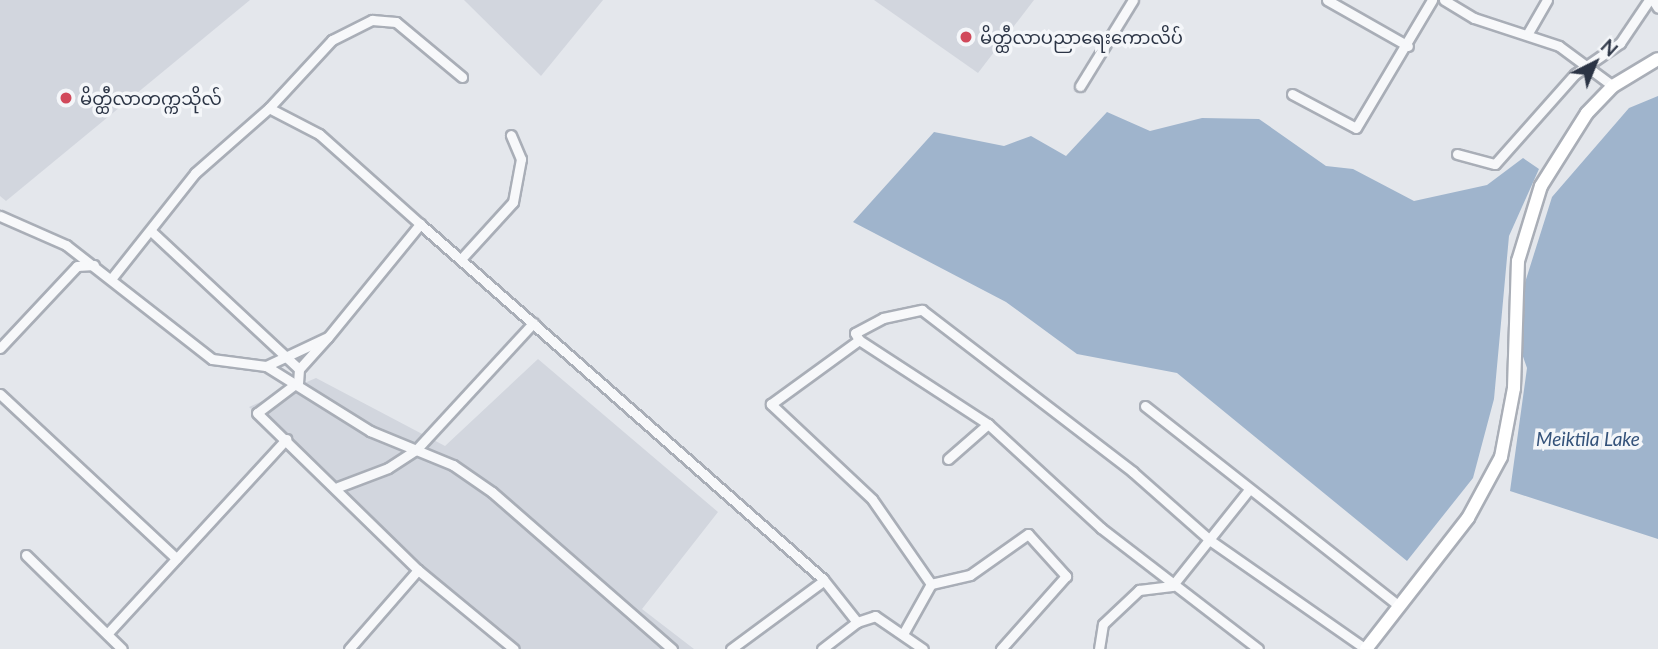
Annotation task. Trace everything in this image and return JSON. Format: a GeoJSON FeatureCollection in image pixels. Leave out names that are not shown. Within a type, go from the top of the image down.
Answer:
{"type":"FeatureCollection","features":[{"type":"Feature","properties":{"kind":"street"},"geometry":{"type":"LineString","coordinates":[[1080,86],[1133,0]]}},
{"type":"Feature","properties":{"kind":"street"},"geometry":{"type":"LineString","coordinates":[[1327,0],[1408,46]]}},
{"type":"Feature","properties":{"kind":"street"},"geometry":{"type":"LineString","coordinates":[[1293,94],[1356,128],[1408,46],[1432,0]]}},
{"type":"Feature","properties":{"kind":"street"},"geometry":{"type":"LineString","coordinates":[[1444,0],[1474,18],[1528,33],[1589,67],[1613,86]]}},
{"type":"Feature","properties":{"kind":"street"},"geometry":{"type":"LineString","coordinates":[[1528,33],[1547,0]]}},
{"type":"Feature","properties":{"kind":"street"},"geometry":{"type":"LineString","coordinates":[[1457,153],[1495,164],[1576,74],[1620,43],[1651,0],[1658,8]]}},
{"type":"Feature","properties":{"kind":"street"},"geometry":{"type":"LineString","coordinates":[[111,279],[195,173],[269,108],[332,40],[372,20],[396,22],[462,77]]}},
{"type":"Feature","properties":{"kind":"street"},"geometry":{"type":"LineString","coordinates":[[1258,649],[1172,586],[988,424],[859,340],[855,333],[883,317],[922,310],[1133,472],[1211,541],[1366,649],[1468,519],[1501,457],[1514,388],[1517,272],[1525,228],[1570,136],[1613,86],[1658,59]]}},
{"type":"Feature","properties":{"kind":"street"},"geometry":{"type":"LineString","coordinates":[[269,108],[319,134],[822,582],[857,622]]}},
{"type":"Feature","properties":{"kind":"street"},"geometry":{"type":"LineString","coordinates":[[461,259],[513,202],[521,159],[511,135]]}},
{"type":"Feature","properties":{"kind":"street"},"geometry":{"type":"LineString","coordinates":[[0,216],[94,265],[212,359],[266,366],[298,382],[370,431],[416,450],[492,492],[672,649]]}},
{"type":"Feature","properties":{"kind":"street"},"geometry":{"type":"LineString","coordinates":[[420,224],[299,369],[298,382],[257,413],[338,487],[418,570],[514,649]]}},
{"type":"Feature","properties":{"kind":"street"},"geometry":{"type":"LineString","coordinates":[[151,231],[299,369]]}},
{"type":"Feature","properties":{"kind":"street"},"geometry":{"type":"LineString","coordinates":[[0,348],[77,266],[94,265]]}},
{"type":"Feature","properties":{"kind":"street"},"geometry":{"type":"LineString","coordinates":[[338,487],[388,468],[416,450],[533,323]]}},
{"type":"Feature","properties":{"kind":"street"},"geometry":{"type":"LineString","coordinates":[[266,366],[282,354],[328,337]]}},
{"type":"Feature","properties":{"kind":"street"},"geometry":{"type":"LineString","coordinates":[[859,340],[771,404],[872,499],[931,584]]}},
{"type":"Feature","properties":{"kind":"street"},"geometry":{"type":"LineString","coordinates":[[0,394],[176,558]]}},
{"type":"Feature","properties":{"kind":"street"},"geometry":{"type":"LineString","coordinates":[[1145,406],[1247,492],[1399,606]]}},
{"type":"Feature","properties":{"kind":"street"},"geometry":{"type":"LineString","coordinates":[[948,460],[988,424]]}},
{"type":"Feature","properties":{"kind":"street"},"geometry":{"type":"LineString","coordinates":[[107,634],[286,439]]}},
{"type":"Feature","properties":{"kind":"street"},"geometry":{"type":"LineString","coordinates":[[1099,649],[1103,624],[1139,590],[1172,586],[1211,541],[1247,492]]}},
{"type":"Feature","properties":{"kind":"street"},"geometry":{"type":"LineString","coordinates":[[903,634],[931,584],[970,575],[1028,534],[1066,576],[1001,649]]}},
{"type":"Feature","properties":{"kind":"street"},"geometry":{"type":"LineString","coordinates":[[26,555],[122,649]]}},
{"type":"Feature","properties":{"kind":"street"},"geometry":{"type":"LineString","coordinates":[[349,649],[418,570]]}},
{"type":"Feature","properties":{"kind":"street"},"geometry":{"type":"LineString","coordinates":[[732,649],[822,582]]}},
{"type":"Feature","properties":{"kind":"street"},"geometry":{"type":"LineString","coordinates":[[822,649],[857,622],[875,615],[923,649]]}},
{"type":"Feature","properties":{"kind":"shaded area","name":"မိတ္ထီလာတက္ကသိုလ်"},"geometry":{"type":"Polygon","coordinates":[[[0,0],[250,0],[6,201],[0,196],[0,0]]]}},
{"type":"Feature","properties":{"kind":"shaded area"},"geometry":{"type":"Polygon","coordinates":[[[464,0],[603,0],[541,76],[464,0]]]}},
{"type":"Feature","properties":{"kind":"shaded area","name":"မိတ္ထီလာပညာရေးကောလိပ်"},"geometry":{"type":"Polygon","coordinates":[[[874,0],[1034,0],[978,73],[874,0]]]}},
{"type":"Feature","properties":{"kind":"shaded area"},"geometry":{"type":"Polygon","coordinates":[[[538,359],[718,512],[642,609],[694,649],[506,649],[249,407],[316,378],[445,446],[538,359]]]}},
{"type":"Feature","properties":{"kind":"water","name":"Meiktila Lake"},"geometry":{"type":"Polygon","coordinates":[[[1658,96],[1658,539],[1510,491],[1527,368],[1519,345],[1522,292],[1552,197],[1629,108],[1658,96]]]}},
{"type":"Feature","properties":{"kind":"water"},"geometry":{"type":"Polygon","coordinates":[[[1107,112],[1150,131],[1202,118],[1259,119],[1326,166],[1353,169],[1414,201],[1487,185],[1523,158],[1539,169],[1509,236],[1494,399],[1473,478],[1407,561],[1177,373],[1077,354],[1006,302],[853,222],[934,132],[1004,146],[1031,136],[1066,156],[1107,112]]]}},
{"type":"Feature","properties":{"kind":"place","name":"မိတ္ထီလာပညာရေးကောလိပ်"},"geometry":{"type":"Point","coordinates":[966,37]}},
{"type":"Feature","properties":{"kind":"place","name":"မိတ္ထီလာတက္ကသိုလ်"},"geometry":{"type":"Point","coordinates":[66,98]}}]}
